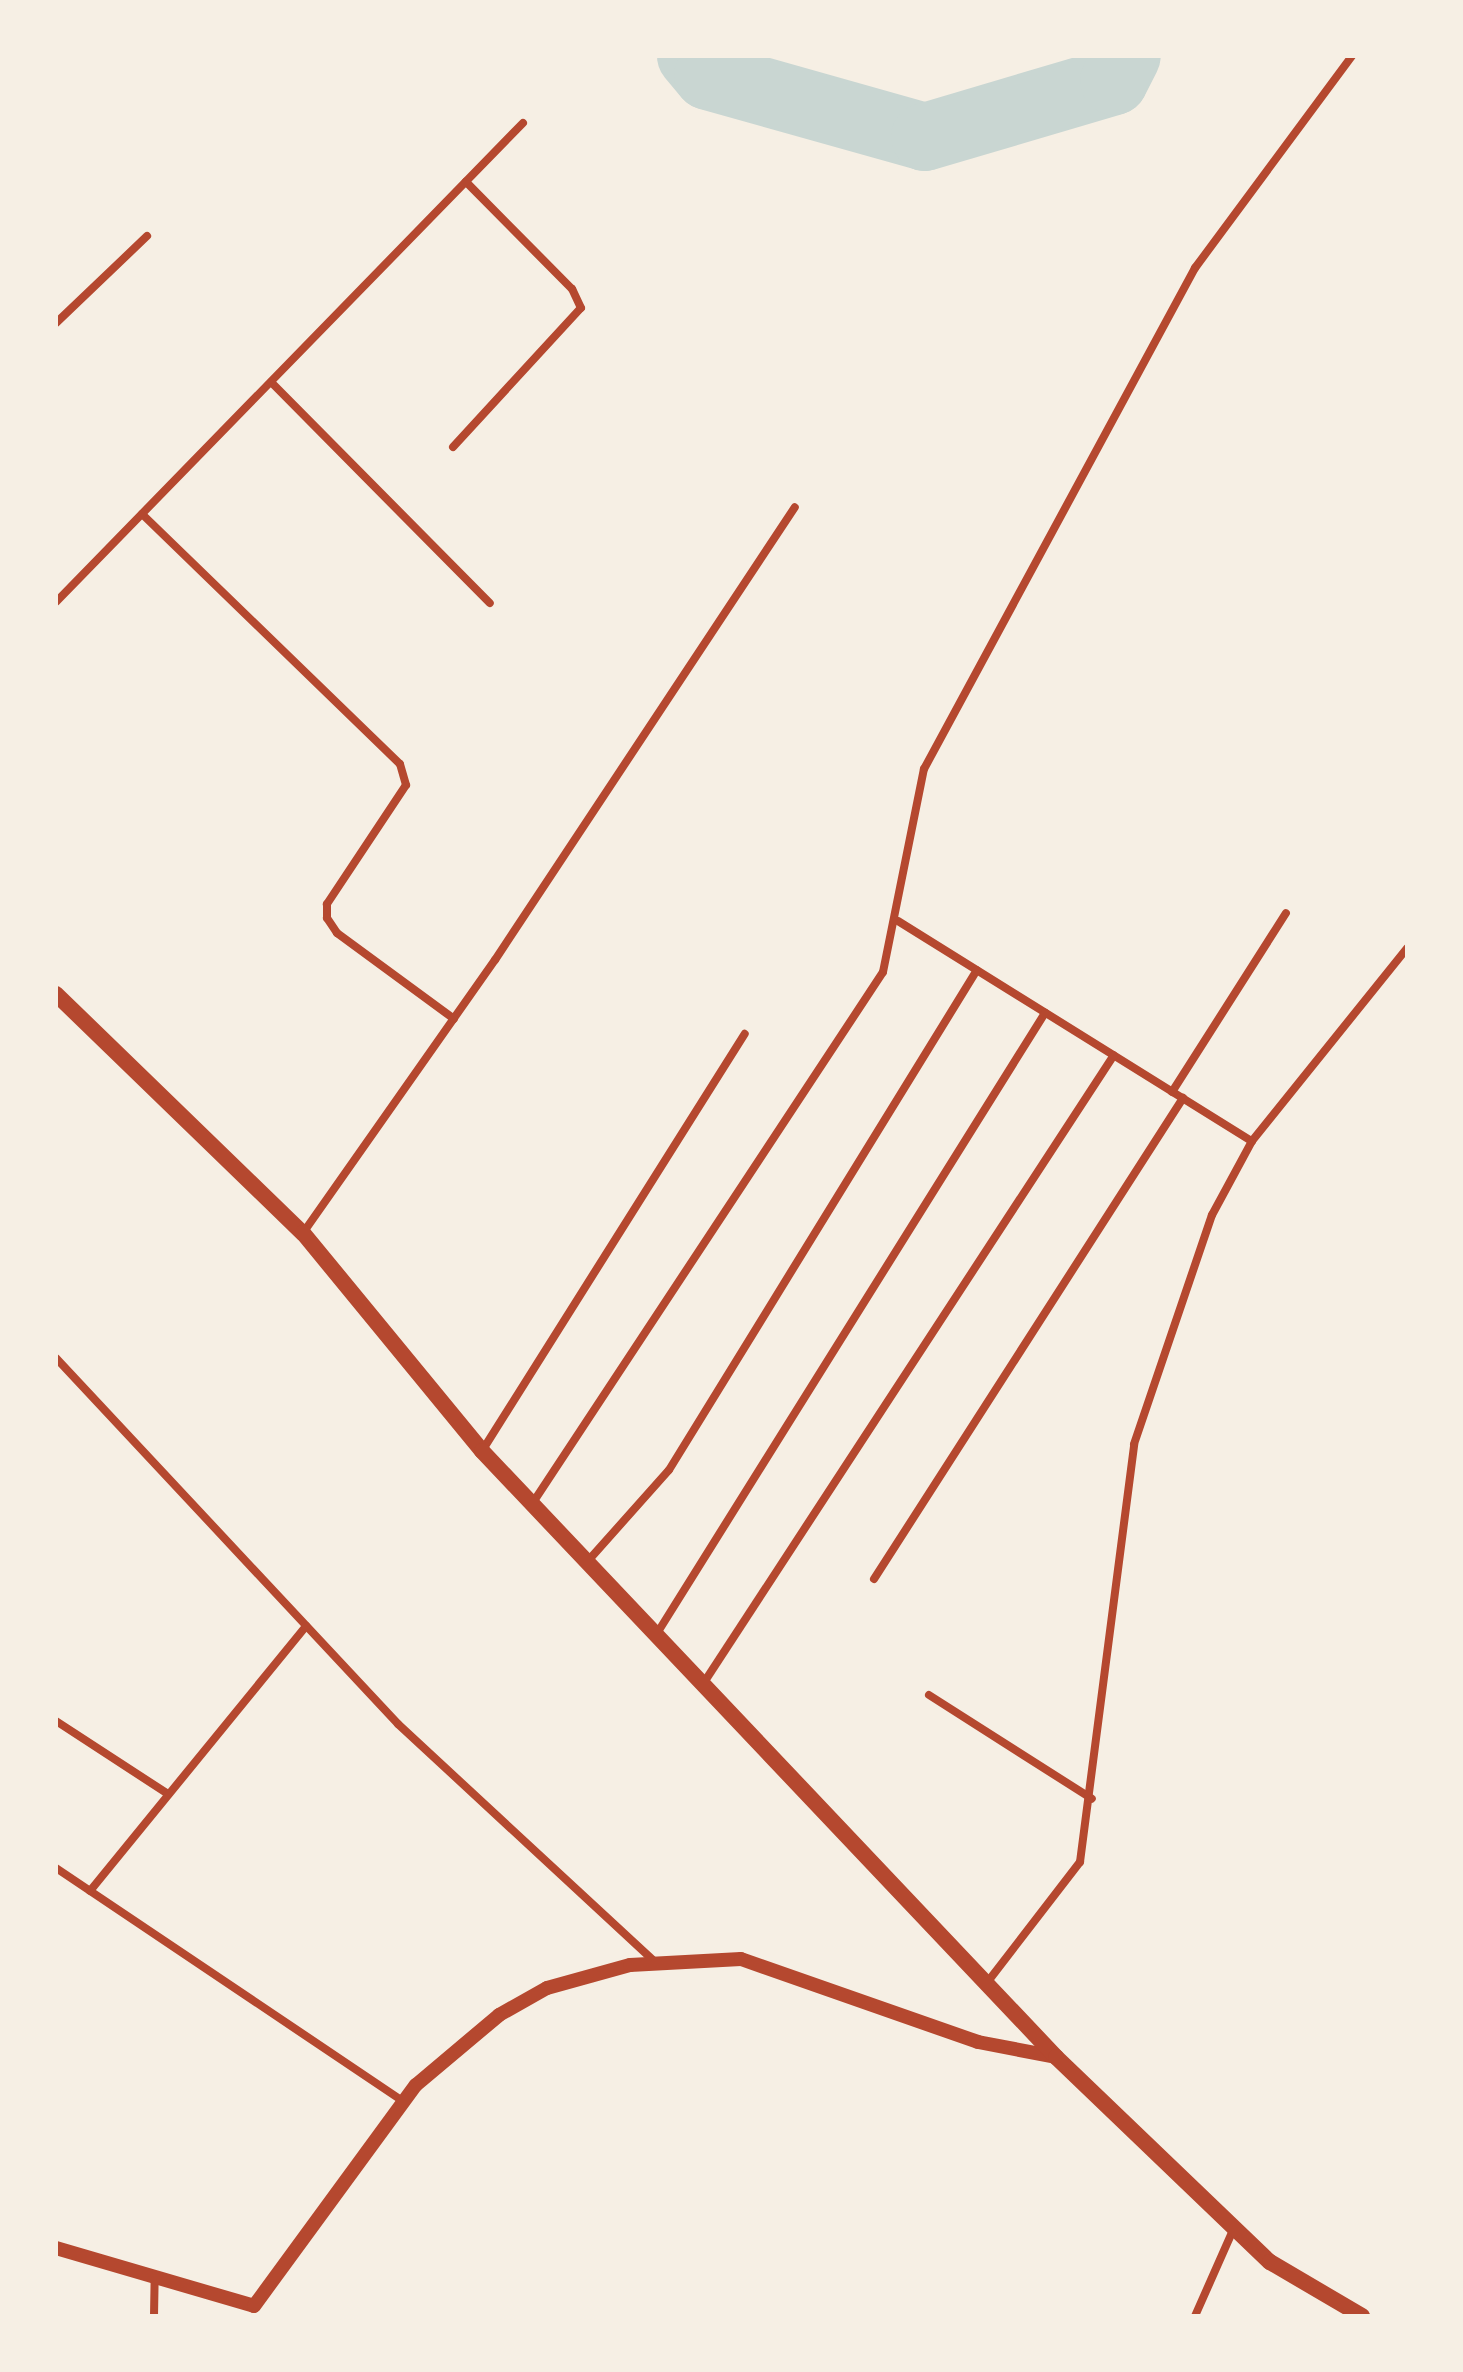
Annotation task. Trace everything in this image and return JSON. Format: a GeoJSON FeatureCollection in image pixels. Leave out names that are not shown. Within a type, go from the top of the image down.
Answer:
{"type":"FeatureCollection","features":[{"type":"Feature","properties":{"kind":"main road"},"geometry":{"type":"LineString","coordinates":[[56,994],[243,1171],[303,1233],[482,1451],[1056,2057],[1270,2262],[1362,2316]]}},
{"type":"Feature","properties":{"kind":"street"},"geometry":{"type":"LineString","coordinates":[[532,1504],[883,972],[898,921],[924,769],[1202,256],[1352,56]]}},
{"type":"Feature","properties":{"kind":"street"},"geometry":{"type":"LineString","coordinates":[[56,602],[523,123]]}},
{"type":"Feature","properties":{"kind":"street"},"geometry":{"type":"LineString","coordinates":[[453,447],[581,308],[572,289],[466,182]]}},
{"type":"Feature","properties":{"kind":"street"},"geometry":{"type":"LineString","coordinates":[[56,323],[147,236]]}},
{"type":"Feature","properties":{"kind":"street"},"geometry":{"type":"LineString","coordinates":[[271,382],[490,603]]}},
{"type":"Feature","properties":{"kind":"street"},"geometry":{"type":"LineString","coordinates":[[303,1233],[454,1019],[795,507]]}},
{"type":"Feature","properties":{"kind":"street"},"geometry":{"type":"LineString","coordinates":[[142,514],[400,764],[406,785],[327,904],[327,918],[337,933],[454,1019]]}},
{"type":"Feature","properties":{"kind":"street"},"geometry":{"type":"LineString","coordinates":[[1172,1092],[1286,913]]}},
{"type":"Feature","properties":{"kind":"street"},"geometry":{"type":"LineString","coordinates":[[898,921],[1252,1141]]}},
{"type":"Feature","properties":{"kind":"street"},"geometry":{"type":"LineString","coordinates":[[986,1984],[1080,1862],[1092,1799],[1134,1444],[1212,1215],[1252,1141],[1407,948]]}},
{"type":"Feature","properties":{"kind":"street"},"geometry":{"type":"LineString","coordinates":[[587,1562],[669,1470],[977,970]]}},
{"type":"Feature","properties":{"kind":"street"},"geometry":{"type":"LineString","coordinates":[[656,1635],[1045,1013]]}},
{"type":"Feature","properties":{"kind":"street"},"geometry":{"type":"LineString","coordinates":[[482,1451],[745,1034]]}},
{"type":"Feature","properties":{"kind":"street"},"geometry":{"type":"LineString","coordinates":[[703,1684],[1114,1055]]}},
{"type":"Feature","properties":{"kind":"street"},"geometry":{"type":"LineString","coordinates":[[874,1579],[1183,1098]]}},
{"type":"Feature","properties":{"kind":"street"},"geometry":{"type":"LineString","coordinates":[[56,1358],[398,1724],[657,1964]]}},
{"type":"Feature","properties":{"kind":"street"},"geometry":{"type":"LineString","coordinates":[[90,1891],[306,1626]]}},
{"type":"Feature","properties":{"kind":"street"},"geometry":{"type":"LineString","coordinates":[[929,1695],[1092,1799]]}},
{"type":"Feature","properties":{"kind":"street"},"geometry":{"type":"LineString","coordinates":[[56,1721],[168,1794]]}},
{"type":"Feature","properties":{"kind":"street"},"geometry":{"type":"LineString","coordinates":[[56,1868],[404,2102]]}},
{"type":"Feature","properties":{"kind":"street"},"geometry":{"type":"LineString","coordinates":[[56,2248],[155,2277],[253,2311],[404,2102],[499,2015],[547,1988],[657,1964],[741,1959],[978,2042],[1056,2057]]}},
{"type":"Feature","properties":{"kind":"street"},"geometry":{"type":"LineString","coordinates":[[1195,2316],[1234,2227]]}},
{"type":"Feature","properties":{"kind":"street"},"geometry":{"type":"LineString","coordinates":[[154,2316],[155,2277]]}},
{"type":"Feature","properties":{"kind":"waterway"},"geometry":{"type":"LineString","coordinates":[[691,56],[708,76],[925,137],[1114,81],[1127,56]]}}]}
